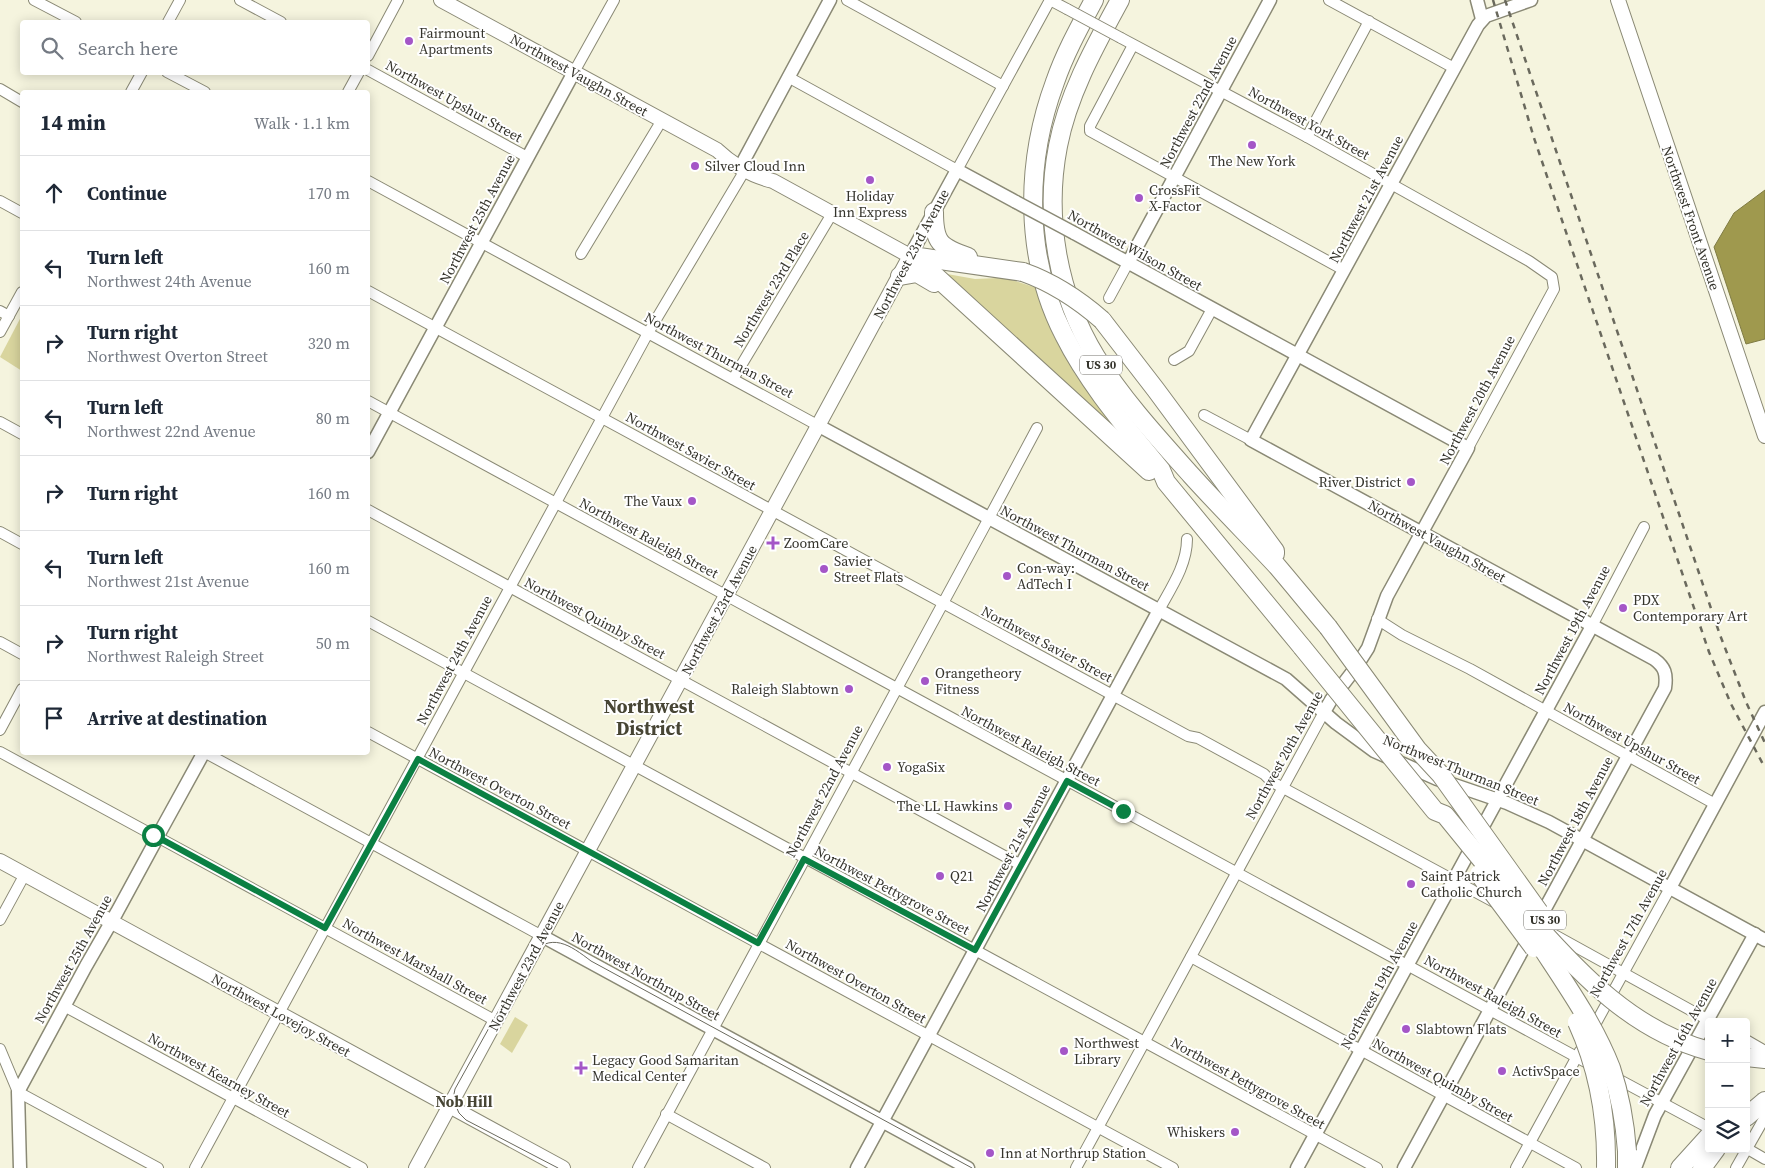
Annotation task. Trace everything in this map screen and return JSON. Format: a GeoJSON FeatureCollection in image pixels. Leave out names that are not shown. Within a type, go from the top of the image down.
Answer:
{"type":"FeatureCollection","features":[{"type":"Feature","properties":{"kind":"highway","name":"US 30"},"geometry":{"type":"LineString","coordinates":[[1094,0],[1055,81],[1038,143],[1033,188],[1036,248],[1050,301],[1063,334],[1075,355],[1106,402],[1161,470],[1166,482],[1435,811],[1445,815],[1548,938],[1600,991],[1621,1008],[1650,1027],[1676,1040],[1705,1048]]}},
{"type":"Feature","properties":{"kind":"highway","name":"US 30"},"geometry":{"type":"LineString","coordinates":[[1120,0],[1084,71],[1067,115],[1058,145],[1053,184],[1055,242],[1060,269],[1068,296],[1084,336],[1111,379],[1136,412],[1277,567],[1328,627],[1417,749],[1441,775],[1562,944],[1592,979],[1623,1007],[1650,1025],[1705,1048]]}},
{"type":"Feature","properties":{"kind":"highway"},"geometry":{"type":"LineString","coordinates":[[934,212],[934,231],[938,239],[948,250],[1001,268]]}},
{"type":"Feature","properties":{"kind":"highway"},"geometry":{"type":"LineString","coordinates":[[910,256],[931,272],[1125,447],[1156,478],[1166,482]]}},
{"type":"Feature","properties":{"kind":"highway"},"geometry":{"type":"LineString","coordinates":[[910,256],[1023,272],[1062,289],[1102,320],[1178,418],[1270,543],[1275,551],[1277,567]]}},
{"type":"Feature","properties":{"kind":"highway"},"geometry":{"type":"LineString","coordinates":[[900,276],[917,273],[927,278],[970,314],[1000,335]]}},
{"type":"Feature","properties":{"kind":"highway"},"geometry":{"type":"LineString","coordinates":[[1417,749],[1432,780],[1572,995],[1602,1050],[1610,1066],[1620,1098],[1626,1137],[1627,1168]]}},
{"type":"Feature","properties":{"kind":"highway"},"geometry":{"type":"LineString","coordinates":[[1435,811],[1437,821],[1525,936],[1568,1003],[1579,1026],[1597,1077],[1604,1118],[1606,1168]]}},
{"type":"Feature","properties":{"kind":"highway"},"geometry":{"type":"LineString","coordinates":[[1750,1056],[1765,1058]]}},
{"type":"Feature","properties":{"kind":"highway"},"geometry":{"type":"LineString","coordinates":[[1750,1103],[1765,1094]]}},
{"type":"Feature","properties":{"kind":"highway"},"geometry":{"type":"LineString","coordinates":[[1750,1114],[1765,1101]]}},
{"type":"Feature","properties":{"kind":"highway"},"geometry":{"type":"LineString","coordinates":[[1680,1168],[1705,1140]]}},
{"type":"Feature","properties":{"kind":"highway"},"geometry":{"type":"LineString","coordinates":[[1702,1168],[1713,1153]]}},
{"type":"Feature","properties":{"kind":"main road","name":"Northwest Vaughn Street"},"geometry":{"type":"LineString","coordinates":[[441,0],[718,150],[727,160],[760,169],[773,181],[833,212],[910,256]]}},
{"type":"Feature","properties":{"kind":"main road","name":"Northwest Front Avenue"},"geometry":{"type":"LineString","coordinates":[[1618,0],[1765,436]]}},
{"type":"Feature","properties":{"kind":"main road","name":"Northwest 23rd Avenue"},"geometry":{"type":"LineString","coordinates":[[416,1168],[910,256]]}},
{"type":"Feature","properties":{"kind":"main road","name":"Northwest Lovejoy Street"},"geometry":{"type":"LineString","coordinates":[[0,861],[563,1168]]}},
{"type":"Feature","properties":{"kind":"street"},"geometry":{"type":"LineString","coordinates":[[34,0],[72,20]]}},
{"type":"Feature","properties":{"kind":"street"},"geometry":{"type":"LineString","coordinates":[[169,20],[180,0]]}},
{"type":"Feature","properties":{"kind":"street"},"geometry":{"type":"LineString","coordinates":[[240,0],[277,20]]}},
{"type":"Feature","properties":{"kind":"street"},"geometry":{"type":"LineString","coordinates":[[370,52],[398,0]]}},
{"type":"Feature","properties":{"kind":"street","name":"Northwest 25th Avenue"},"geometry":{"type":"LineString","coordinates":[[370,448],[614,0]]}},
{"type":"Feature","properties":{"kind":"street","name":"Northwest 24th Avenue"},"geometry":{"type":"LineString","coordinates":[[195,1168],[648,333],[744,165],[788,77],[830,0]]}},
{"type":"Feature","properties":{"kind":"street"},"geometry":{"type":"LineString","coordinates":[[847,0],[1003,86]]}},
{"type":"Feature","properties":{"kind":"street","name":"Northwest 23rd Avenue"},"geometry":{"type":"LineString","coordinates":[[910,256],[1050,0]]}},
{"type":"Feature","properties":{"kind":"street","name":"Northwest York Street"},"geometry":{"type":"LineString","coordinates":[[1050,0],[1391,184],[1529,261],[1552,278]]}},
{"type":"Feature","properties":{"kind":"street","name":"Northwest 22nd Avenue"},"geometry":{"type":"LineString","coordinates":[[1109,298],[1270,0]]}},
{"type":"Feature","properties":{"kind":"street"},"geometry":{"type":"LineString","coordinates":[[1329,0],[1454,68]]}},
{"type":"Feature","properties":{"kind":"street"},"geometry":{"type":"LineString","coordinates":[[1477,0],[1482,19],[1496,11],[1531,0]]}},
{"type":"Feature","properties":{"kind":"street","name":"Northwest 21st Avenue"},"geometry":{"type":"LineString","coordinates":[[1252,440],[1482,19]]}},
{"type":"Feature","properties":{"kind":"street"},"geometry":{"type":"LineString","coordinates":[[1306,137],[1369,22]]}},
{"type":"Feature","properties":{"kind":"street"},"geometry":{"type":"LineString","coordinates":[[1133,45],[1090,126],[1090,131],[1344,270]]}},
{"type":"Feature","properties":{"kind":"street","name":"Northwest Upshur Street"},"geometry":{"type":"LineString","coordinates":[[370,71],[527,157]]}},
{"type":"Feature","properties":{"kind":"street"},"geometry":{"type":"LineString","coordinates":[[132,90],[140,75]]}},
{"type":"Feature","properties":{"kind":"street"},"geometry":{"type":"LineString","coordinates":[[174,75],[201,90]]}},
{"type":"Feature","properties":{"kind":"street"},"geometry":{"type":"LineString","coordinates":[[349,90],[357,75]]}},
{"type":"Feature","properties":{"kind":"street","name":"Northwest Wilson Street"},"geometry":{"type":"LineString","coordinates":[[788,77],[1468,448]]}},
{"type":"Feature","properties":{"kind":"street"},"geometry":{"type":"LineString","coordinates":[[0,90],[20,101]]}},
{"type":"Feature","properties":{"kind":"street"},"geometry":{"type":"LineString","coordinates":[[581,254],[662,120]]}},
{"type":"Feature","properties":{"kind":"street","name":"Northwest Thurman Street"},"geometry":{"type":"LineString","coordinates":[[370,182],[1286,680],[1354,738],[1374,751],[1437,779],[1531,814],[1583,840],[1760,937]]}},
{"type":"Feature","properties":{"kind":"street"},"geometry":{"type":"LineString","coordinates":[[0,201],[20,212]]}},
{"type":"Feature","properties":{"kind":"street","name":"Northwest 23rd Place"},"geometry":{"type":"LineString","coordinates":[[733,379],[833,212]]}},
{"type":"Feature","properties":{"kind":"street","name":"Northwest 20th Avenue"},"geometry":{"type":"LineString","coordinates":[[1076,1168],[1324,712],[1368,648],[1387,596],[1554,289],[1552,278]]}},
{"type":"Feature","properties":{"kind":"street","name":"Northwest Savier Street"},"geometry":{"type":"LineString","coordinates":[[370,292],[942,604],[1188,736],[1198,738],[1264,774],[1272,782],[1705,1018]]}},
{"type":"Feature","properties":{"kind":"street"},"geometry":{"type":"LineString","coordinates":[[0,332],[4,314],[20,294]]}},
{"type":"Feature","properties":{"kind":"street"},"geometry":{"type":"LineString","coordinates":[[1174,360],[1189,351],[1212,309]]}},
{"type":"Feature","properties":{"kind":"street","name":"Northwest Raleigh Street"},"geometry":{"type":"LineString","coordinates":[[370,402],[1705,1126]]}},
{"type":"Feature","properties":{"kind":"street","name":"Northwest Vaughn Street"},"geometry":{"type":"LineString","coordinates":[[1204,415],[1654,659],[1662,665],[1666,672]]}},
{"type":"Feature","properties":{"kind":"street"},"geometry":{"type":"LineString","coordinates":[[0,422],[20,433]]}},
{"type":"Feature","properties":{"kind":"street","name":"Northwest 22nd Avenue"},"geometry":{"type":"LineString","coordinates":[[638,1168],[1036,428]]}},
{"type":"Feature","properties":{"kind":"street","name":"Northwest Quimby Street"},"geometry":{"type":"LineString","coordinates":[[370,511],[1021,866]]}},
{"type":"Feature","properties":{"kind":"street","name":"Northwest 19th Avenue"},"geometry":{"type":"LineString","coordinates":[[1296,1168],[1592,626],[1644,527]]}},
{"type":"Feature","properties":{"kind":"street"},"geometry":{"type":"LineString","coordinates":[[0,532],[20,543]]}},
{"type":"Feature","properties":{"kind":"street","name":"Northwest 21st Avenue"},"geometry":{"type":"LineString","coordinates":[[857,1168],[1179,574],[1185,555],[1187,539]]}},
{"type":"Feature","properties":{"kind":"street","name":"Northwest Upshur Street"},"geometry":{"type":"LineString","coordinates":[[1378,619],[1417,643],[1470,669],[1715,804]]}},
{"type":"Feature","properties":{"kind":"street","name":"Northwest Pettygrove Street"},"geometry":{"type":"LineString","coordinates":[[370,622],[1377,1168]]}},
{"type":"Feature","properties":{"kind":"street"},"geometry":{"type":"LineString","coordinates":[[0,642],[20,653]]}},
{"type":"Feature","properties":{"kind":"street","name":"Northwest 18th Avenue"},"geometry":{"type":"LineString","coordinates":[[1404,1168],[1665,688],[1666,672]]}},
{"type":"Feature","properties":{"kind":"street"},"geometry":{"type":"LineString","coordinates":[[0,730],[20,692]]}},
{"type":"Feature","properties":{"kind":"street","name":"Northwest 17th Avenue"},"geometry":{"type":"LineString","coordinates":[[1516,1168],[1765,712]]}},
{"type":"Feature","properties":{"kind":"street","name":"Northwest Overton Street"},"geometry":{"type":"LineString","coordinates":[[370,733],[1172,1168]]}},
{"type":"Feature","properties":{"kind":"street","name":"Northwest Marshall Street"},"geometry":{"type":"LineString","coordinates":[[0,752],[496,1021]]}},
{"type":"Feature","properties":{"kind":"street","name":"Northwest 25th Avenue"},"geometry":{"type":"LineString","coordinates":[[18,1092],[203,755]]}},
{"type":"Feature","properties":{"kind":"street","name":"Northwest Northrup Street"},"geometry":{"type":"LineString","coordinates":[[208,755],[968,1168]]}},
{"type":"Feature","properties":{"kind":"street"},"geometry":{"type":"LineString","coordinates":[[0,920],[25,874]]}},
{"type":"Feature","properties":{"kind":"street","name":"Northwest 16th Avenue"},"geometry":{"type":"LineString","coordinates":[[1712,1018],[1760,937]]}},
{"type":"Feature","properties":{"kind":"street","name":"Northwest Quimby Street"},"geometry":{"type":"LineString","coordinates":[[1191,957],[1576,1168]]}},
{"type":"Feature","properties":{"kind":"street","name":"Northwest Kearney Street"},"geometry":{"type":"LineString","coordinates":[[64,1006],[362,1168]]}},
{"type":"Feature","properties":{"kind":"street","name":"Northwest 16th Avenue"},"geometry":{"type":"LineString","coordinates":[[1635,1168],[1652,1121],[1661,1103],[1705,1029]]}},
{"type":"Feature","properties":{"kind":"street"},"geometry":{"type":"LineString","coordinates":[[1750,1042],[1765,1050]]}},
{"type":"Feature","properties":{"kind":"street"},"geometry":{"type":"LineString","coordinates":[[0,1049],[18,1092],[20,1168]]}},
{"type":"Feature","properties":{"kind":"street"},"geometry":{"type":"LineString","coordinates":[[18,1092],[158,1168]]}},
{"type":"Feature","properties":{"kind":"street"},"geometry":{"type":"LineString","coordinates":[[666,1114],[765,1168]]}},
{"type":"Feature","properties":{"kind":"street"},"geometry":{"type":"LineString","coordinates":[[1750,1144],[1765,1117]]}},
{"type":"Feature","properties":{"kind":"street"},"geometry":{"type":"LineString","coordinates":[[1750,1151],[1765,1159]]}},
{"type":"Feature","properties":{"kind":"street"},"geometry":{"type":"LineString","coordinates":[[1736,1168],[1745,1153]]}},
{"type":"Feature","properties":{"kind":"shaded area"},"geometry":{"type":"Polygon","coordinates":[[[1765,190],[1765,339],[1746,344],[1714,247],[1734,213],[1765,190]]]}},
{"type":"Feature","properties":{"kind":"shaded area"},"geometry":{"type":"Polygon","coordinates":[[[936,272],[975,279],[998,278],[1012,280],[1037,288],[1054,337],[1075,374],[1112,425],[936,272]]]}},
{"type":"Feature","properties":{"kind":"shaded area"},"geometry":{"type":"Polygon","coordinates":[[[20,319],[20,370],[0,357],[20,319]]]}},
{"type":"Feature","properties":{"kind":"shaded area"},"geometry":{"type":"Polygon","coordinates":[[[515,1017],[528,1025],[512,1053],[500,1044],[515,1017]]]}},
{"type":"Feature","properties":{"kind":"tram line"},"geometry":{"type":"LineString","coordinates":[[558,1168],[466,1120],[459,1113],[455,1104],[454,1094],[455,1089],[529,956],[537,948],[553,942],[576,950],[591,961],[972,1168]]}},
{"type":"Feature","properties":{"kind":"railway"},"geometry":{"type":"LineString","coordinates":[[1493,0],[1534,138],[1709,652],[1731,704],[1765,768]]}},
{"type":"Feature","properties":{"kind":"railway"},"geometry":{"type":"LineString","coordinates":[[1505,0],[1720,635],[1746,702],[1765,743]]}},
{"type":"Feature","properties":{"kind":"place","name":"Fairmount Apartments"},"geometry":{"type":"Point","coordinates":[409,41]}},
{"type":"Feature","properties":{"kind":"place","name":"The New York"},"geometry":{"type":"Point","coordinates":[1252,145]}},
{"type":"Feature","properties":{"kind":"place","name":"Silver Cloud Inn"},"geometry":{"type":"Point","coordinates":[695,166]}},
{"type":"Feature","properties":{"kind":"place","name":"Holiday Inn Express"},"geometry":{"type":"Point","coordinates":[870,180]}},
{"type":"Feature","properties":{"kind":"place","name":"CrossFit X-Factor"},"geometry":{"type":"Point","coordinates":[1139,198]}},
{"type":"Feature","properties":{"kind":"place","name":"River District"},"geometry":{"type":"Point","coordinates":[1411,482]}},
{"type":"Feature","properties":{"kind":"place","name":"The Vaux"},"geometry":{"type":"Point","coordinates":[692,501]}},
{"type":"Feature","properties":{"kind":"place","name":"ZoomCare"},"geometry":{"type":"Point","coordinates":[773,543]}},
{"type":"Feature","properties":{"kind":"place","name":"Savier Street Flats"},"geometry":{"type":"Point","coordinates":[824,569]}},
{"type":"Feature","properties":{"kind":"place","name":"Con-way: AdTech I"},"geometry":{"type":"Point","coordinates":[1007,576]}},
{"type":"Feature","properties":{"kind":"place","name":"PDX Contemporary Art"},"geometry":{"type":"Point","coordinates":[1623,608]}},
{"type":"Feature","properties":{"kind":"place","name":"Orangetheory Fitness"},"geometry":{"type":"Point","coordinates":[925,681]}},
{"type":"Feature","properties":{"kind":"place","name":"Raleigh Slabtown"},"geometry":{"type":"Point","coordinates":[849,689]}},
{"type":"Feature","properties":{"kind":"place","name":"YogaSix"},"geometry":{"type":"Point","coordinates":[887,767]}},
{"type":"Feature","properties":{"kind":"place","name":"The LL Hawkins"},"geometry":{"type":"Point","coordinates":[1008,806]}},
{"type":"Feature","properties":{"kind":"place","name":"Q21"},"geometry":{"type":"Point","coordinates":[940,876]}},
{"type":"Feature","properties":{"kind":"place","name":"Saint Patrick Catholic Church"},"geometry":{"type":"Point","coordinates":[1411,884]}},
{"type":"Feature","properties":{"kind":"place","name":"Slabtown Flats"},"geometry":{"type":"Point","coordinates":[1406,1029]}},
{"type":"Feature","properties":{"kind":"place","name":"Northwest Library"},"geometry":{"type":"Point","coordinates":[1064,1051]}},
{"type":"Feature","properties":{"kind":"place","name":"Legacy Good Samaritan Medical Center"},"geometry":{"type":"Point","coordinates":[581,1068]}},
{"type":"Feature","properties":{"kind":"place","name":"ActivSpace"},"geometry":{"type":"Point","coordinates":[1502,1071]}},
{"type":"Feature","properties":{"kind":"place","name":"Whiskers"},"geometry":{"type":"Point","coordinates":[1235,1132]}},
{"type":"Feature","properties":{"kind":"place","name":"Inn at Northrup Station"},"geometry":{"type":"Point","coordinates":[990,1153]}},
{"type":"Feature","properties":{"kind":"district","name":"Northwest District"},"geometry":{"type":"Point","coordinates":[649,717]}},
{"type":"Feature","properties":{"kind":"district","name":"Nob Hill"},"geometry":{"type":"Point","coordinates":[464,1102]}},
{"type":"Feature","properties":{"kind":"route"},"geometry":{"type":"LineString","coordinates":[[153,835],[152,839],[154,842],[158,843],[163,840],[325,928],[418,759],[758,943],[804,859],[975,950],[1067,781],[1123,811]]}}]}
